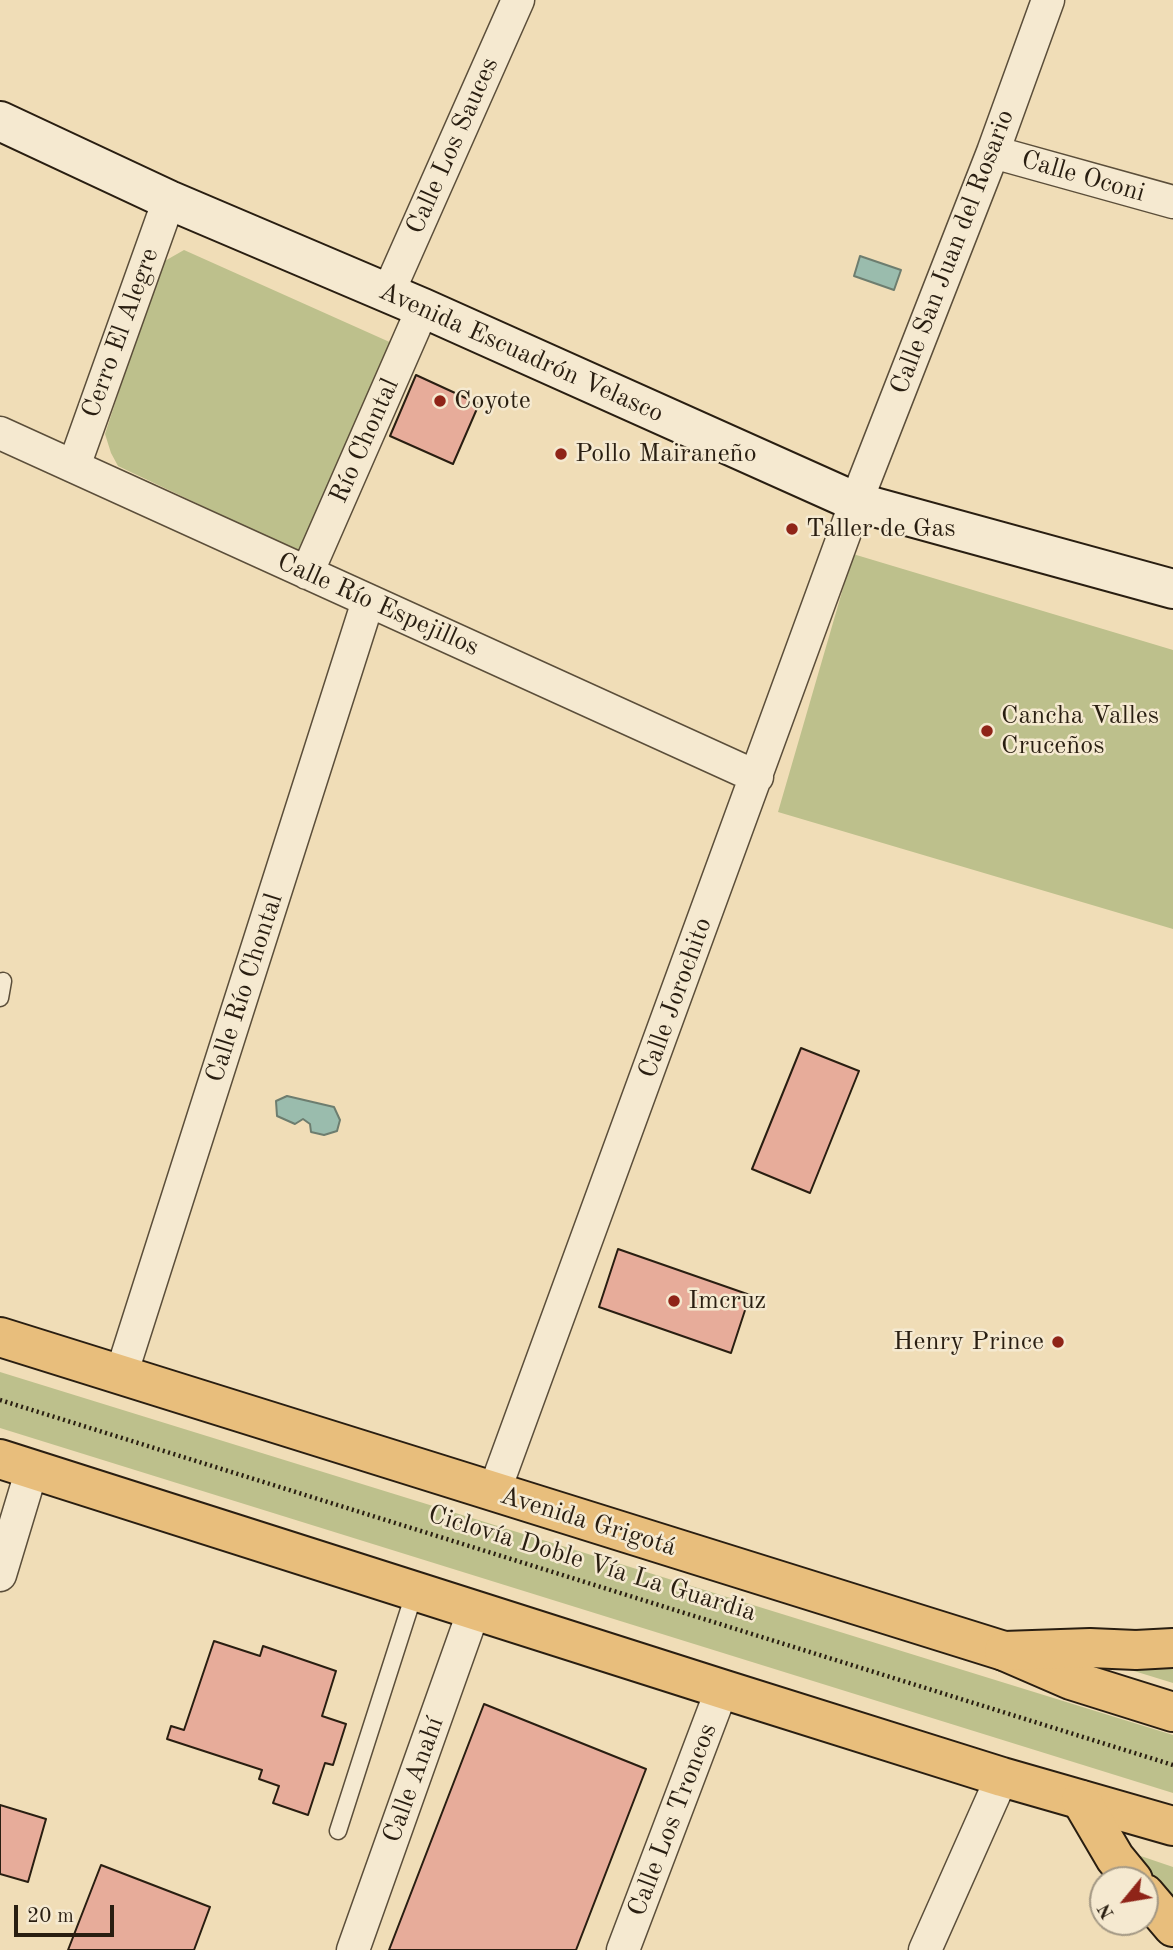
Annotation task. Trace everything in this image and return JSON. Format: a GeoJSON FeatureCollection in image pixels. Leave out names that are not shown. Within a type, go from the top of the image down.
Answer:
{"type":"FeatureCollection","features":[{"type":"Feature","properties":{"kind":"main road","name":"Avenida Grigotá"},"geometry":{"type":"LineString","coordinates":[[0,1337],[1004,1651],[1070,1680],[1173,1712]]}},
{"type":"Feature","properties":{"kind":"main road"},"geometry":{"type":"LineString","coordinates":[[16,1464],[1002,1777],[1173,1826]]}},
{"type":"Feature","properties":{"kind":"main road"},"geometry":{"type":"LineString","coordinates":[[1004,1651],[1173,1648]]}},
{"type":"Feature","properties":{"kind":"main road"},"geometry":{"type":"LineString","coordinates":[[1081,1800],[1122,1866]]}},
{"type":"Feature","properties":{"kind":"main road"},"geometry":{"type":"LineString","coordinates":[[1159,1910],[1173,1927]]}},
{"type":"Feature","properties":{"kind":"street","name":"Calle Los Sauces"},"geometry":{"type":"LineString","coordinates":[[388,293],[518,0]]}},
{"type":"Feature","properties":{"kind":"street","name":"Calle San Juan del Rosario"},"geometry":{"type":"LineString","coordinates":[[856,502],[993,152],[1048,0]]}},
{"type":"Feature","properties":{"kind":"street","name":"Avenida Escuadrón Velasco"},"geometry":{"type":"LineString","coordinates":[[0,121],[169,200],[424,308],[856,502],[1173,589]]}},
{"type":"Feature","properties":{"kind":"street","name":"Calle Oconi"},"geometry":{"type":"LineString","coordinates":[[993,152],[1173,202]]}},
{"type":"Feature","properties":{"kind":"street","name":"Cerro El Alegre"},"geometry":{"type":"LineString","coordinates":[[74,466],[169,200]]}},
{"type":"Feature","properties":{"kind":"street","name":"Río Chontal"},"geometry":{"type":"LineString","coordinates":[[307,573],[424,308]]}},
{"type":"Feature","properties":{"kind":"street","name":"Calle Río Espejillos"},"geometry":{"type":"LineString","coordinates":[[3,445],[74,466],[757,777]]}},
{"type":"Feature","properties":{"kind":"street","name":"Calle Jorochito"},"geometry":{"type":"LineString","coordinates":[[494,1492],[856,502]]}},
{"type":"Feature","properties":{"kind":"street","name":"Calle Río Chontal"},"geometry":{"type":"LineString","coordinates":[[121,1376],[368,601]]}},
{"type":"Feature","properties":{"kind":"street"},"geometry":{"type":"LineString","coordinates":[[0,1575],[16,1464]]}},
{"type":"Feature","properties":{"kind":"street","name":"Calle Anahí"},"geometry":{"type":"LineString","coordinates":[[353,1950],[474,1610]]}},
{"type":"Feature","properties":{"kind":"street","name":"Calle Los Troncos"},"geometry":{"type":"LineString","coordinates":[[623,1950],[722,1689]]}},
{"type":"Feature","properties":{"kind":"street"},"geometry":{"type":"LineString","coordinates":[[925,1950],[1002,1777]]}},
{"type":"Feature","properties":{"kind":"lane"},"geometry":{"type":"LineString","coordinates":[[0,998],[3,981]]}},
{"type":"Feature","properties":{"kind":"lane"},"geometry":{"type":"LineString","coordinates":[[338,1831],[415,1591]]}},
{"type":"Feature","properties":{"kind":"path","name":"Ciclovía Doble Vía La Guardia"},"geometry":{"type":"LineString","coordinates":[[0,1400],[1173,1765]]}},
{"type":"Feature","properties":{"kind":"green space"},"geometry":{"type":"Polygon","coordinates":[[[184,250],[394,344],[304,554],[118,466],[111,453],[105,434],[151,293],[163,262],[184,250]]]}},
{"type":"Feature","properties":{"kind":"green space","name":"Cancha Valles Cruceños"},"geometry":{"type":"Polygon","coordinates":[[[853,554],[1173,650],[1173,929],[778,812],[853,554]]]}},
{"type":"Feature","properties":{"kind":"green space"},"geometry":{"type":"Polygon","coordinates":[[[0,1372],[1173,1735],[1173,1793],[0,1428],[0,1372]]]}},
{"type":"Feature","properties":{"kind":"green space"},"geometry":{"type":"Polygon","coordinates":[[[1095,1659],[1173,1660],[1173,1683],[1095,1659]]]}},
{"type":"Feature","properties":{"kind":"green space"},"geometry":{"type":"Polygon","coordinates":[[[1126,1851],[1173,1867],[1173,1899],[1159,1885],[1159,1866],[1141,1866],[1126,1851]]]}},
{"type":"Feature","properties":{"kind":"shaded area"},"geometry":{"type":"Polygon","coordinates":[[[860,256],[901,270],[894,290],[854,276],[860,256]]]}},
{"type":"Feature","properties":{"kind":"shaded area"},"geometry":{"type":"Polygon","coordinates":[[[287,1096],[334,1107],[340,1120],[337,1131],[324,1135],[311,1132],[310,1124],[303,1119],[295,1124],[277,1116],[276,1101],[287,1096]]]}},
{"type":"Feature","properties":{"kind":"building"},"geometry":{"type":"Polygon","coordinates":[[[416,375],[479,404],[453,464],[390,436],[416,375]]]}},
{"type":"Feature","properties":{"kind":"building"},"geometry":{"type":"Polygon","coordinates":[[[801,1048],[859,1071],[810,1193],[752,1169],[801,1048]]]}},
{"type":"Feature","properties":{"kind":"building","name":"Imcruz"},"geometry":{"type":"Polygon","coordinates":[[[618,1249],[750,1295],[731,1353],[599,1307],[618,1249]]]}},
{"type":"Feature","properties":{"kind":"building"},"geometry":{"type":"Polygon","coordinates":[[[214,1641],[260,1656],[263,1646],[336,1671],[322,1716],[346,1724],[333,1765],[325,1763],[308,1815],[273,1803],[279,1786],[259,1779],[262,1770],[167,1739],[171,1726],[184,1730],[214,1641]]]}},
{"type":"Feature","properties":{"kind":"building"},"geometry":{"type":"Polygon","coordinates":[[[484,1704],[646,1769],[576,1950],[389,1950],[484,1704]]]}},
{"type":"Feature","properties":{"kind":"building"},"geometry":{"type":"Polygon","coordinates":[[[0,1805],[46,1819],[28,1882],[0,1874],[0,1805]]]}},
{"type":"Feature","properties":{"kind":"building"},"geometry":{"type":"Polygon","coordinates":[[[101,1865],[210,1907],[194,1950],[68,1950],[101,1865]]]}},
{"type":"Feature","properties":{"kind":"place","name":"Coyote"},"geometry":{"type":"Point","coordinates":[440,401]}},
{"type":"Feature","properties":{"kind":"place","name":"Pollo Mairaneño"},"geometry":{"type":"Point","coordinates":[561,454]}},
{"type":"Feature","properties":{"kind":"place","name":"Taller de Gas"},"geometry":{"type":"Point","coordinates":[792,529]}},
{"type":"Feature","properties":{"kind":"place","name":"Cancha Valles Cruceños"},"geometry":{"type":"Point","coordinates":[987,731]}},
{"type":"Feature","properties":{"kind":"place","name":"Imcruz"},"geometry":{"type":"Point","coordinates":[674,1301]}},
{"type":"Feature","properties":{"kind":"place","name":"Henry Prince"},"geometry":{"type":"Point","coordinates":[1058,1342]}}]}
